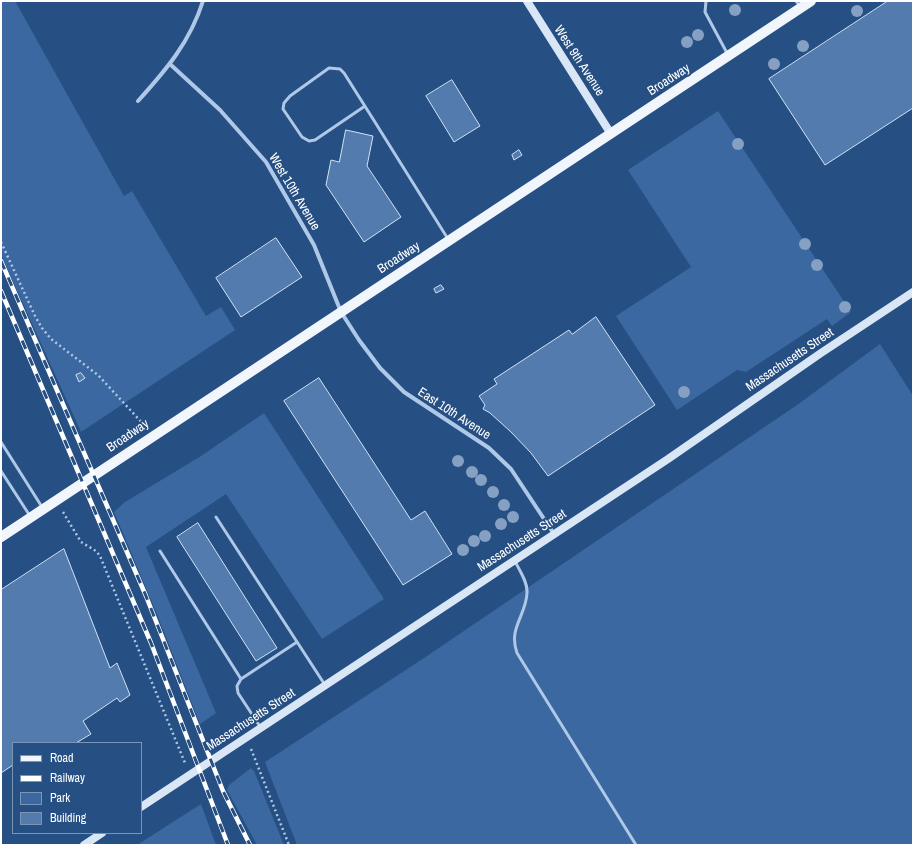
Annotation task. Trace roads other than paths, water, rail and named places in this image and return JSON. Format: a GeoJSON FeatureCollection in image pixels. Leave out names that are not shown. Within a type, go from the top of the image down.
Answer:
{"type":"FeatureCollection","features":[{"type":"Feature","properties":{"kind":"main road","name":"Broadway"},"geometry":{"type":"LineString","coordinates":[[1,537],[153,435],[729,56],[798,4],[811,1]]}},
{"type":"Feature","properties":{"kind":"street"},"geometry":{"type":"LineString","coordinates":[[138,102],[171,65],[189,35],[204,1]]}},
{"type":"Feature","properties":{"kind":"street","name":"West 9th Avenue"},"geometry":{"type":"LineString","coordinates":[[527,1],[611,134]]}},
{"type":"Feature","properties":{"kind":"street","name":"West 10th Avenue"},"geometry":{"type":"LineString","coordinates":[[171,65],[220,110],[266,162],[314,245],[341,312]]}},
{"type":"Feature","properties":{"kind":"street","name":"Massachusetts Street"},"geometry":{"type":"LineString","coordinates":[[142,806],[554,534],[913,292]]}},
{"type":"Feature","properties":{"kind":"street","name":"East 10th Avenue"},"geometry":{"type":"LineString","coordinates":[[341,312],[359,340],[380,368],[404,392],[489,448],[511,469],[554,534]]}},
{"type":"Feature","properties":{"kind":"street"},"geometry":{"type":"LineString","coordinates":[[84,845],[100,834]]}},
{"type":"Feature","properties":{"kind":"lane"},"geometry":{"type":"LineString","coordinates":[[706,1],[705,12],[729,56]]}},
{"type":"Feature","properties":{"kind":"lane"},"geometry":{"type":"LineString","coordinates":[[365,106],[316,140],[309,141],[302,137],[283,109],[284,103],[290,96],[329,68],[340,68],[365,106],[449,241]]}},
{"type":"Feature","properties":{"kind":"lane"},"geometry":{"type":"LineString","coordinates":[[1,442],[43,509]]}},
{"type":"Feature","properties":{"kind":"lane"},"geometry":{"type":"LineString","coordinates":[[1,470],[30,517]]}},
{"type":"Feature","properties":{"kind":"lane"},"geometry":{"type":"LineString","coordinates":[[216,517],[326,686]]}},
{"type":"Feature","properties":{"kind":"lane"},"geometry":{"type":"LineString","coordinates":[[160,551],[241,679]]}},
{"type":"Feature","properties":{"kind":"lane"},"geometry":{"type":"LineString","coordinates":[[515,560],[526,583],[527,592],[513,636],[517,653],[636,845]]}},
{"type":"Feature","properties":{"kind":"lane"},"geometry":{"type":"LineString","coordinates":[[261,728],[238,693],[237,686],[241,679],[297,642]]}},
{"type":"Feature","properties":{"kind":"railway"},"geometry":{"type":"LineString","coordinates":[[1,261],[146,596],[223,791],[250,845]]}},
{"type":"Feature","properties":{"kind":"railway"},"geometry":{"type":"LineString","coordinates":[[1,291],[151,643],[228,845]]}}]}
